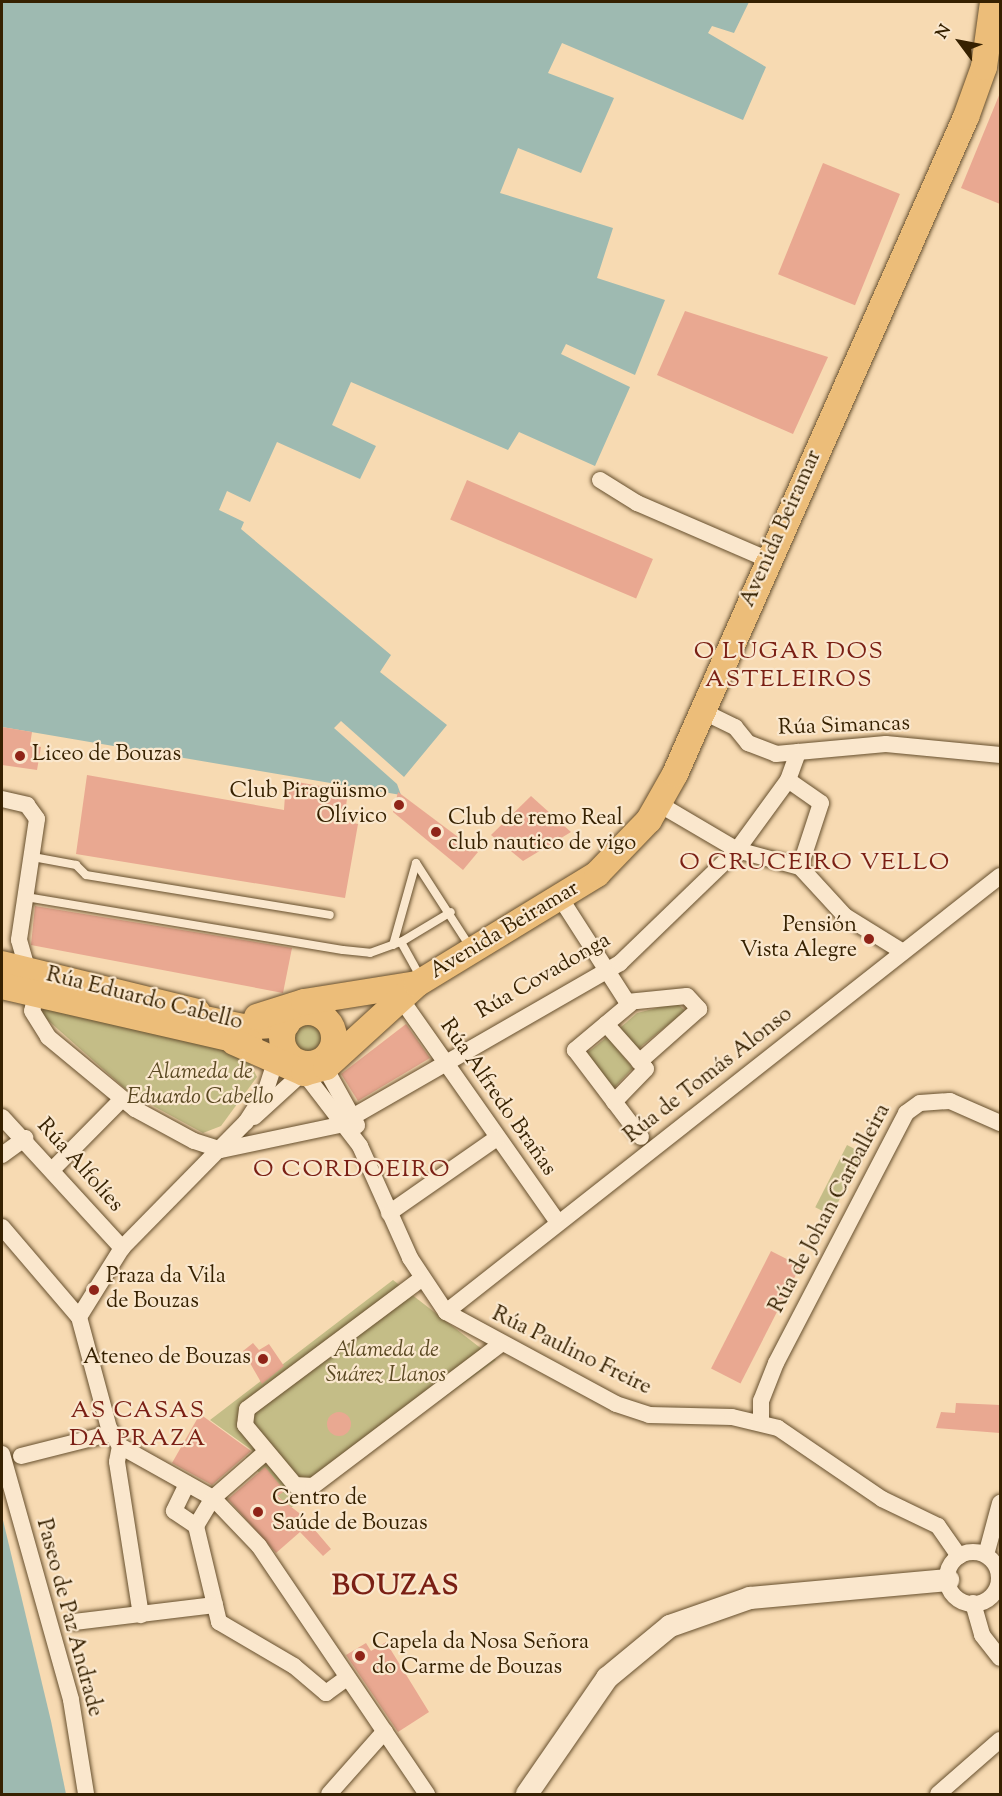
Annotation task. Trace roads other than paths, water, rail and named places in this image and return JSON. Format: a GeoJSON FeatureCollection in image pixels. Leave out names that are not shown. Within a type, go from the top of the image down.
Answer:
{"type":"FeatureCollection","features":[{"type":"Feature","properties":{"kind":"main road","name":"Avenida Beiramar"},"geometry":{"type":"LineString","coordinates":[[405,989],[376,1021],[302,1054],[298,1014],[375,998],[405,989],[473,952],[561,899],[610,864],[659,804],[978,87],[993,2]]}},
{"type":"Feature","properties":{"kind":"main road","name":"Rúa Eduardo Cabello"},"geometry":{"type":"LineString","coordinates":[[2,964],[32,983],[234,1042],[302,1054]]}},
{"type":"Feature","properties":{"kind":"main road","name":"Rúa Eduardo Cabello"},"geometry":{"type":"LineString","coordinates":[[2,986],[32,983],[197,1012],[200,1018],[243,1027],[302,1054]]}},
{"type":"Feature","properties":{"kind":"main road"},"geometry":{"type":"LineString","coordinates":[[197,1012],[269,1016],[303,1002],[405,989]]}},
{"type":"Feature","properties":{"kind":"main road"},"geometry":{"type":"LineString","coordinates":[[302,1054],[329,1021],[314,1012]]}},
{"type":"Feature","properties":{"kind":"street"},"geometry":{"type":"LineString","coordinates":[[600,480],[769,560]]}},
{"type":"Feature","properties":{"kind":"street","name":"Rúa Simancas"},"geometry":{"type":"LineString","coordinates":[[702,711],[735,727],[765,752],[798,752],[886,744],[1000,755]]}},
{"type":"Feature","properties":{"kind":"street","name":"Rúa Covadonga"},"geometry":{"type":"LineString","coordinates":[[221,1150],[349,1120],[446,1061],[605,969],[620,963],[737,850],[788,780],[798,752]]}},
{"type":"Feature","properties":{"kind":"street"},"geometry":{"type":"LineString","coordinates":[[788,780],[821,803],[800,867]]}},
{"type":"Feature","properties":{"kind":"street"},"geometry":{"type":"LineString","coordinates":[[2,799],[27,805],[37,819],[19,940],[32,983],[32,1011],[38,1027],[122,1099],[194,1141],[221,1150]]}},
{"type":"Feature","properties":{"kind":"street"},"geometry":{"type":"LineString","coordinates":[[659,804],[737,850],[800,867],[845,916],[903,952]]}},
{"type":"Feature","properties":{"kind":"street","name":"Rúa de Tomás Alonso"},"geometry":{"type":"LineString","coordinates":[[446,1312],[1000,876]]}},
{"type":"Feature","properties":{"kind":"street"},"geometry":{"type":"LineString","coordinates":[[561,899],[630,1004]]}},
{"type":"Feature","properties":{"kind":"street","name":"Rúa Alfredo Brañas"},"geometry":{"type":"LineString","coordinates":[[405,989],[446,1061],[497,1138],[558,1222]]}},
{"type":"Feature","properties":{"kind":"street"},"geometry":{"type":"LineString","coordinates":[[639,1062],[699,1009],[687,996],[630,1004],[575,1050],[641,1137]]}},
{"type":"Feature","properties":{"kind":"street"},"geometry":{"type":"LineString","coordinates":[[606,1024],[646,1069],[614,1101]]}},
{"type":"Feature","properties":{"kind":"street"},"geometry":{"type":"LineString","coordinates":[[302,1054],[349,1120]]}},
{"type":"Feature","properties":{"kind":"street"},"geometry":{"type":"LineString","coordinates":[[302,1054],[349,1120],[389,1213],[421,1279],[446,1312]]}},
{"type":"Feature","properties":{"kind":"street"},"geometry":{"type":"LineString","coordinates":[[246,1122],[265,1093],[302,1054]]}},
{"type":"Feature","properties":{"kind":"street"},"geometry":{"type":"LineString","coordinates":[[79,1317],[122,1248],[221,1150],[302,1054]]}},
{"type":"Feature","properties":{"kind":"street"},"geometry":{"type":"LineString","coordinates":[[52,1170],[122,1099]]}},
{"type":"Feature","properties":{"kind":"street","name":"Rúa de Johan Carballeira"},"geometry":{"type":"LineString","coordinates":[[761,1422],[761,1401],[776,1363],[906,1113],[920,1103],[950,1101],[1000,1123]]}},
{"type":"Feature","properties":{"kind":"street","name":"Rúa Alfolíes"},"geometry":{"type":"LineString","coordinates":[[2,1117],[25,1138],[122,1248]]}},
{"type":"Feature","properties":{"kind":"street"},"geometry":{"type":"LineString","coordinates":[[2,1155],[25,1138]]}},
{"type":"Feature","properties":{"kind":"street"},"geometry":{"type":"LineString","coordinates":[[389,1213],[497,1138]]}},
{"type":"Feature","properties":{"kind":"street"},"geometry":{"type":"LineString","coordinates":[[2,1227],[79,1317],[116,1440],[117,1462],[141,1615]]}},
{"type":"Feature","properties":{"kind":"street"},"geometry":{"type":"LineString","coordinates":[[421,1279],[247,1409],[245,1425],[295,1485],[313,1486],[501,1344]]}},
{"type":"Feature","properties":{"kind":"street","name":"Rúa Paulino Freire"},"geometry":{"type":"LineString","coordinates":[[446,1312],[501,1344],[616,1404],[649,1415],[761,1422],[805,1445],[882,1499],[931,1521],[959,1556]]}},
{"type":"Feature","properties":{"kind":"street"},"geometry":{"type":"LineString","coordinates":[[21,1456],[116,1440],[213,1498],[259,1546],[427,1794]]}},
{"type":"Feature","properties":{"kind":"street"},"geometry":{"type":"LineString","coordinates":[[196,1526],[213,1498],[266,1452]]}},
{"type":"Feature","properties":{"kind":"street","name":"Paseo de Paz Andrade"},"geometry":{"type":"LineString","coordinates":[[2,1454],[71,1700],[86,1794]]}},
{"type":"Feature","properties":{"kind":"street"},"geometry":{"type":"LineString","coordinates":[[187,1484],[174,1510],[196,1526],[219,1622],[294,1666],[326,1693],[347,1678]]}},
{"type":"Feature","properties":{"kind":"street"},"geometry":{"type":"LineString","coordinates":[[948,1580],[959,1599],[973,1603],[993,1595],[1000,1503]]}},
{"type":"Feature","properties":{"kind":"street"},"geometry":{"type":"LineString","coordinates":[[948,1580],[959,1556],[994,1560]]}},
{"type":"Feature","properties":{"kind":"street"},"geometry":{"type":"LineString","coordinates":[[527,1794],[607,1678],[670,1626],[750,1598],[948,1580]]}},
{"type":"Feature","properties":{"kind":"street"},"geometry":{"type":"LineString","coordinates":[[973,1603],[982,1635],[1000,1658]]}},
{"type":"Feature","properties":{"kind":"street"},"geometry":{"type":"LineString","coordinates":[[74,1622],[215,1605]]}},
{"type":"Feature","properties":{"kind":"street"},"geometry":{"type":"LineString","coordinates":[[329,1794],[383,1728]]}},
{"type":"Feature","properties":{"kind":"street"},"geometry":{"type":"LineString","coordinates":[[938,1794],[1000,1740]]}},
{"type":"Feature","properties":{"kind":"lane"},"geometry":{"type":"LineString","coordinates":[[33,857],[76,865],[86,874],[330,915]]}},
{"type":"Feature","properties":{"kind":"lane"},"geometry":{"type":"LineString","coordinates":[[405,989],[397,944],[416,863],[451,912],[473,952]]}},
{"type":"Feature","properties":{"kind":"lane"},"geometry":{"type":"LineString","coordinates":[[26,897],[370,953],[397,944],[451,912]]}},
{"type":"Feature","properties":{"kind":"water"},"geometry":{"type":"Polygon","coordinates":[[[2,2],[749,2],[734,33],[712,26],[708,33],[766,67],[743,120],[562,43],[548,73],[614,98],[581,173],[518,148],[500,193],[613,228],[597,278],[665,300],[635,375],[566,344],[561,354],[630,387],[595,466],[519,432],[508,450],[351,382],[332,425],[376,446],[360,479],[277,442],[250,502],[227,491],[219,510],[244,522],[241,529],[391,655],[380,672],[447,725],[404,777],[341,721],[334,728],[397,784],[401,795],[2,727],[2,2]]]}},
{"type":"Feature","properties":{"kind":"water"},"geometry":{"type":"Polygon","coordinates":[[[2,1516],[51,1721],[66,1794],[2,1794],[2,1516]]]}},
{"type":"Feature","properties":{"kind":"place","name":"Liceo de Bouzas"},"geometry":{"type":"Point","coordinates":[20,756]}},
{"type":"Feature","properties":{"kind":"place","name":"Club Piragüismo Olívico"},"geometry":{"type":"Point","coordinates":[399,805]}},
{"type":"Feature","properties":{"kind":"place","name":"Club de remo Real club nautico de vigo"},"geometry":{"type":"Point","coordinates":[436,832]}},
{"type":"Feature","properties":{"kind":"place","name":"Pensión Vista Alegre"},"geometry":{"type":"Point","coordinates":[869,939]}},
{"type":"Feature","properties":{"kind":"place","name":"Praza da Vila de Bouzas"},"geometry":{"type":"Point","coordinates":[94,1290]}},
{"type":"Feature","properties":{"kind":"place","name":"Ateneo de Bouzas"},"geometry":{"type":"Point","coordinates":[263,1359]}},
{"type":"Feature","properties":{"kind":"place","name":"Centro de Saúde de Bouzas"},"geometry":{"type":"Point","coordinates":[258,1512]}},
{"type":"Feature","properties":{"kind":"place","name":"Capela da Nosa Señora do Carme de Bouzas"},"geometry":{"type":"Point","coordinates":[360,1656]}},
{"type":"Feature","properties":{"kind":"district","name":"O LUGAR DOS ASTELEIROS"},"geometry":{"type":"Point","coordinates":[789,667]}},
{"type":"Feature","properties":{"kind":"district","name":"O CRUCEIRO VELLO"},"geometry":{"type":"Point","coordinates":[815,864]}},
{"type":"Feature","properties":{"kind":"district","name":"O CORDOEIRO"},"geometry":{"type":"Point","coordinates":[352,1171]}},
{"type":"Feature","properties":{"kind":"district","name":"AS CASAS DA PRAZA"},"geometry":{"type":"Point","coordinates":[138,1426]}},
{"type":"Feature","properties":{"kind":"district","name":"BOUZAS"},"geometry":{"type":"Point","coordinates":[396,1587]}},
{"type":"Feature","properties":{"kind":"park label","name":"Alameda de Eduardo Cabello"},"geometry":{"type":"Point","coordinates":[200,1086]}},
{"type":"Feature","properties":{"kind":"park label","name":"Alameda de Suárez Llanos"},"geometry":{"type":"Point","coordinates":[386,1364]}}]}
